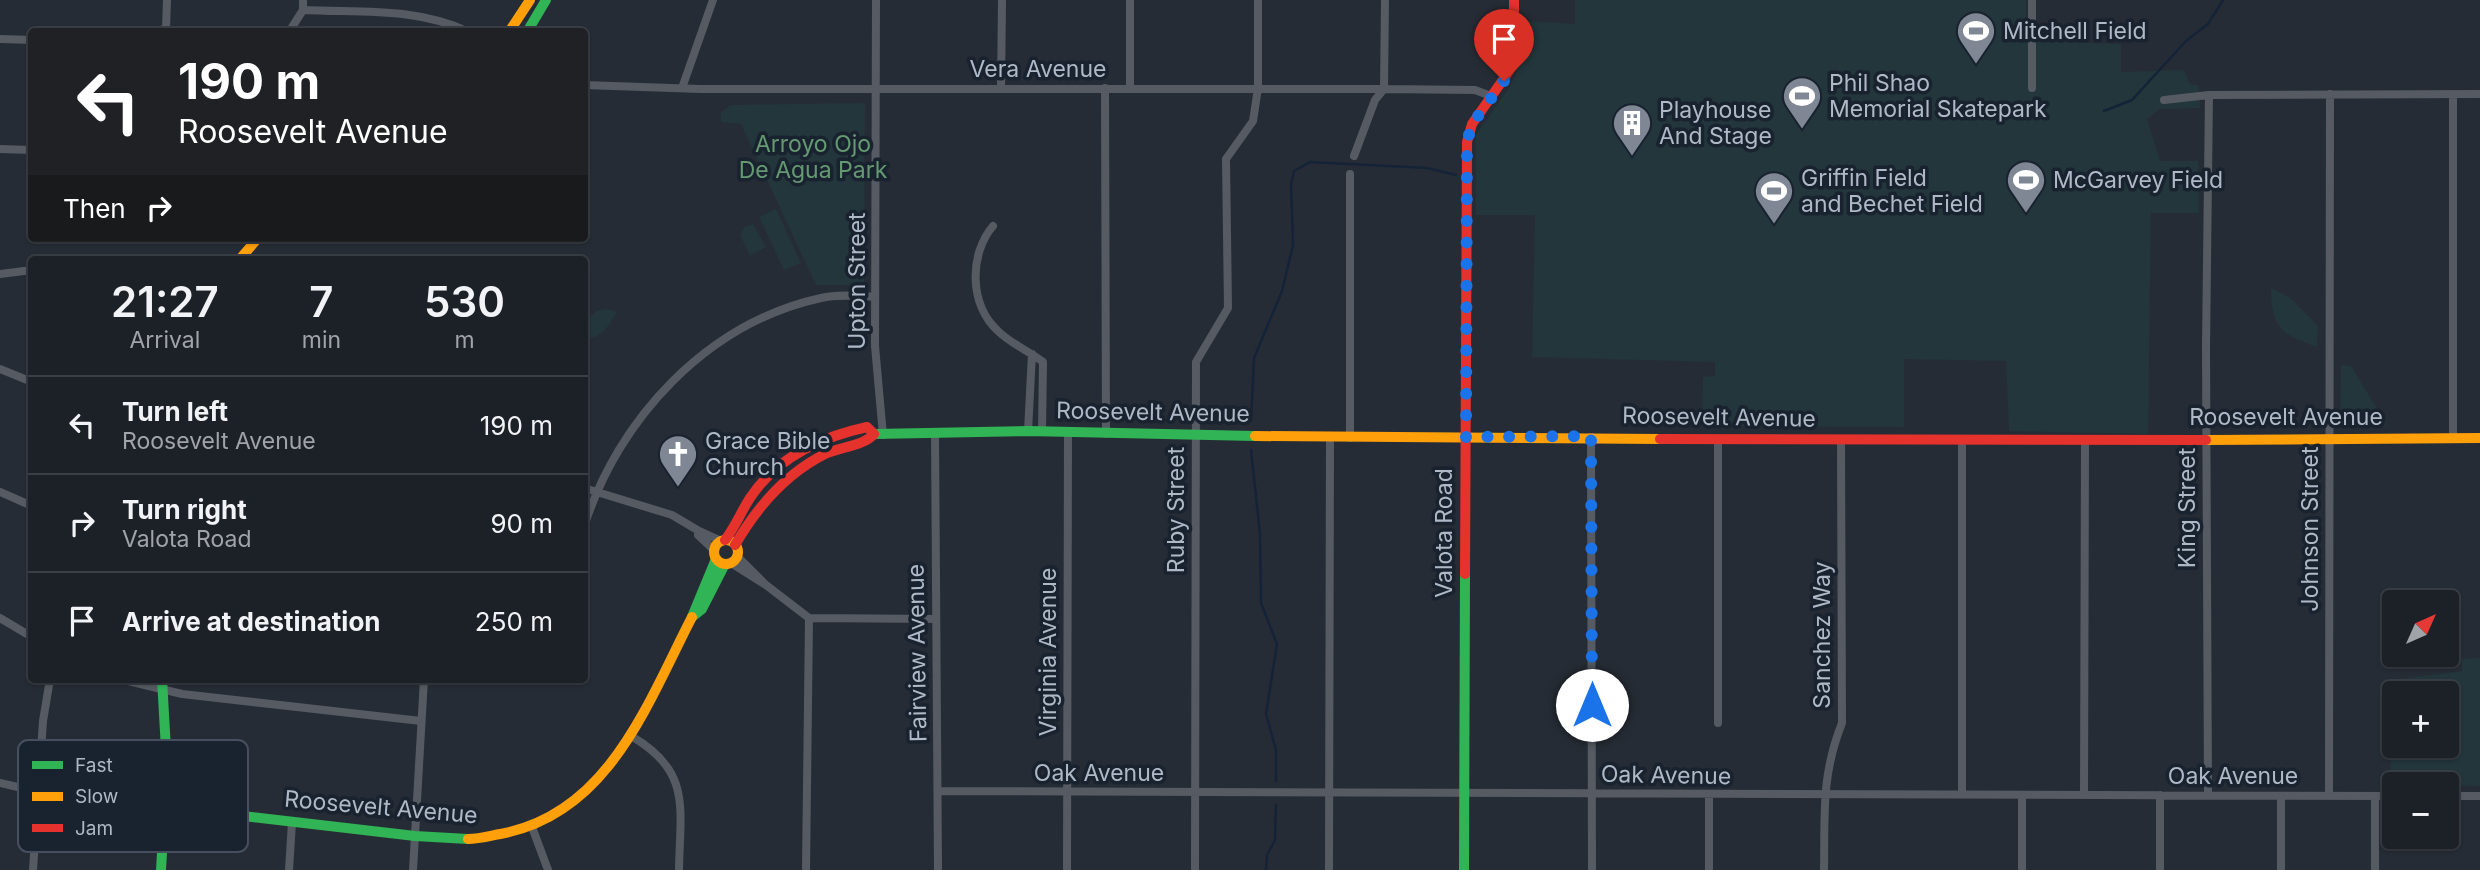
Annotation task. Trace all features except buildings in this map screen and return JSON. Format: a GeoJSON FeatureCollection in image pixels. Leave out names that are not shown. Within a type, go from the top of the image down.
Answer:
{"type":"FeatureCollection","features":[{"type":"Feature","properties":{"kind":"street"},"geometry":{"type":"LineString","coordinates":[[166,28],[167,0]]}},
{"type":"Feature","properties":{"kind":"street"},"geometry":{"type":"LineString","coordinates":[[292,28],[303,10],[303,0]]}},
{"type":"Feature","properties":{"kind":"street"},"geometry":{"type":"LineString","coordinates":[[512,28],[530,0]]}},
{"type":"Feature","properties":{"kind":"street"},"geometry":{"type":"LineString","coordinates":[[529,28],[546,0]]}},
{"type":"Feature","properties":{"kind":"street"},"geometry":{"type":"LineString","coordinates":[[682,88],[713,0]]}},
{"type":"Feature","properties":{"kind":"street","name":"Upton Street"},"geometry":{"type":"LineString","coordinates":[[876,0],[875,346],[878,434]]}},
{"type":"Feature","properties":{"kind":"street"},"geometry":{"type":"LineString","coordinates":[[1001,88],[1002,0]]}},
{"type":"Feature","properties":{"kind":"street"},"geometry":{"type":"LineString","coordinates":[[1129,88],[1130,0]]}},
{"type":"Feature","properties":{"kind":"street","name":"Ruby Street"},"geometry":{"type":"LineString","coordinates":[[1195,870],[1196,362],[1228,308],[1226,159],[1253,121],[1258,88],[1258,0]]}},
{"type":"Feature","properties":{"kind":"street"},"geometry":{"type":"LineString","coordinates":[[1354,156],[1375,100],[1384,89],[1385,0]]}},
{"type":"Feature","properties":{"kind":"street","name":"Valota Road"},"geometry":{"type":"LineString","coordinates":[[1464,870],[1467,142],[1472,124],[1514,64],[1514,0]]}},
{"type":"Feature","properties":{"kind":"street"},"geometry":{"type":"LineString","coordinates":[[2032,0],[2032,88]]}},
{"type":"Feature","properties":{"kind":"street"},"geometry":{"type":"LineString","coordinates":[[303,10],[418,14],[461,28]]}},
{"type":"Feature","properties":{"kind":"street"},"geometry":{"type":"LineString","coordinates":[[0,39],[28,40]]}},
{"type":"Feature","properties":{"kind":"street","name":"Vera Avenue"},"geometry":{"type":"LineString","coordinates":[[588,85],[682,88],[1475,90],[1491,96]]}},
{"type":"Feature","properties":{"kind":"street"},"geometry":{"type":"LineString","coordinates":[[1105,88],[1106,434]]}},
{"type":"Feature","properties":{"kind":"street","name":"Johnson Street"},"geometry":{"type":"LineString","coordinates":[[2329,796],[2330,94]]}},
{"type":"Feature","properties":{"kind":"street"},"geometry":{"type":"LineString","coordinates":[[2452,94],[2453,438]]}},
{"type":"Feature","properties":{"kind":"street"},"geometry":{"type":"LineString","coordinates":[[2164,100],[2209,95],[2480,94]]}},
{"type":"Feature","properties":{"kind":"street","name":"King Street"},"geometry":{"type":"LineString","coordinates":[[2208,794],[2206,438],[2209,95]]}},
{"type":"Feature","properties":{"kind":"street"},"geometry":{"type":"LineString","coordinates":[[0,149],[28,150]]}},
{"type":"Feature","properties":{"kind":"street"},"geometry":{"type":"LineString","coordinates":[[1350,174],[1350,438]]}},
{"type":"Feature","properties":{"kind":"street"},"geometry":{"type":"LineString","coordinates":[[993,226],[982,239],[978,251],[978,298],[985,317],[997,331],[1043,362],[1042,431]]}},
{"type":"Feature","properties":{"kind":"street"},"geometry":{"type":"LineString","coordinates":[[243,256],[255,242]]}},
{"type":"Feature","properties":{"kind":"street"},"geometry":{"type":"LineString","coordinates":[[0,274],[28,270]]}},
{"type":"Feature","properties":{"kind":"street"},"geometry":{"type":"LineString","coordinates":[[588,515],[596,491],[631,430],[662,391],[708,349],[775,313],[823,298],[875,297]]}},
{"type":"Feature","properties":{"kind":"street"},"geometry":{"type":"LineString","coordinates":[[1028,431],[1032,354]]}},
{"type":"Feature","properties":{"kind":"street"},"geometry":{"type":"LineString","coordinates":[[0,369],[28,380]]}},
{"type":"Feature","properties":{"kind":"street","name":"Roosevelt Avenue"},"geometry":{"type":"LineString","coordinates":[[248,817],[415,836],[474,839],[533,827],[592,787],[612,765],[631,736],[725,552],[754,512],[809,460],[869,440],[878,434],[1042,431],[1068,434],[1350,438],[1591,436],[1718,440],[2480,438]]}},
{"type":"Feature","properties":{"kind":"street","name":"Virginia Avenue"},"geometry":{"type":"LineString","coordinates":[[1067,870],[1068,434]]}},
{"type":"Feature","properties":{"kind":"street","name":"Fairview Avenue"},"geometry":{"type":"LineString","coordinates":[[935,435],[938,870]]}},
{"type":"Feature","properties":{"kind":"street"},"geometry":{"type":"LineString","coordinates":[[1591,436],[1592,870]]}},
{"type":"Feature","properties":{"kind":"street"},"geometry":{"type":"LineString","coordinates":[[1329,870],[1330,437]]}},
{"type":"Feature","properties":{"kind":"street","name":"Sanchez Way"},"geometry":{"type":"LineString","coordinates":[[1824,870],[1825,795],[1830,752],[1842,723],[1841,439]]}},
{"type":"Feature","properties":{"kind":"street"},"geometry":{"type":"LineString","coordinates":[[2084,794],[2085,439]]}},
{"type":"Feature","properties":{"kind":"street"},"geometry":{"type":"LineString","coordinates":[[1718,440],[1718,723]]}},
{"type":"Feature","properties":{"kind":"street"},"geometry":{"type":"LineString","coordinates":[[1962,440],[1962,794]]}},
{"type":"Feature","properties":{"kind":"street"},"geometry":{"type":"LineString","coordinates":[[588,489],[672,515],[699,531],[702,530],[725,552],[809,618],[936,619]]}},
{"type":"Feature","properties":{"kind":"street"},"geometry":{"type":"LineString","coordinates":[[0,492],[28,504]]}},
{"type":"Feature","properties":{"kind":"street"},"geometry":{"type":"LineString","coordinates":[[0,618],[28,635]]}},
{"type":"Feature","properties":{"kind":"street"},"geometry":{"type":"LineString","coordinates":[[806,870],[809,618]]}},
{"type":"Feature","properties":{"kind":"street"},"geometry":{"type":"LineString","coordinates":[[42,740],[49,683]]}},
{"type":"Feature","properties":{"kind":"street"},"geometry":{"type":"LineString","coordinates":[[413,870],[424,683]]}},
{"type":"Feature","properties":{"kind":"street"},"geometry":{"type":"LineString","coordinates":[[167,740],[163,684],[421,721]]}},
{"type":"Feature","properties":{"kind":"street"},"geometry":{"type":"LineString","coordinates":[[631,736],[663,758],[676,778],[680,799],[679,870]]}},
{"type":"Feature","properties":{"kind":"street","name":"Roosevelt Avenue"},"geometry":{"type":"LineString","coordinates":[[0,783],[18,787]]}},
{"type":"Feature","properties":{"kind":"street","name":"Oak Avenue"},"geometry":{"type":"LineString","coordinates":[[938,791],[2382,796]]}},
{"type":"Feature","properties":{"kind":"street"},"geometry":{"type":"LineString","coordinates":[[1709,795],[1709,870]]}},
{"type":"Feature","properties":{"kind":"street"},"geometry":{"type":"LineString","coordinates":[[2022,795],[2022,870]]}},
{"type":"Feature","properties":{"kind":"street"},"geometry":{"type":"LineString","coordinates":[[2160,795],[2160,870]]}},
{"type":"Feature","properties":{"kind":"street"},"geometry":{"type":"LineString","coordinates":[[2281,796],[2281,870]]}},
{"type":"Feature","properties":{"kind":"street"},"geometry":{"type":"LineString","coordinates":[[2375,796],[2375,870]]}},
{"type":"Feature","properties":{"kind":"street"},"geometry":{"type":"LineString","coordinates":[[2459,796],[2480,796]]}},
{"type":"Feature","properties":{"kind":"street"},"geometry":{"type":"LineString","coordinates":[[289,870],[292,822]]}},
{"type":"Feature","properties":{"kind":"street"},"geometry":{"type":"LineString","coordinates":[[533,827],[548,870]]}},
{"type":"Feature","properties":{"kind":"street"},"geometry":{"type":"LineString","coordinates":[[33,870],[34,852]]}},
{"type":"Feature","properties":{"kind":"street"},"geometry":{"type":"LineString","coordinates":[[161,870],[162,852]]}},
{"type":"Feature","properties":{"kind":"green space"},"geometry":{"type":"Polygon","coordinates":[[[1575,0],[2026,0],[2027,41],[2121,44],[2121,72],[2184,70],[2189,83],[2199,86],[2200,108],[2160,109],[2147,119],[2160,161],[2198,161],[2199,213],[2151,213],[2148,434],[2009,431],[2006,361],[1904,359],[1904,427],[1702,426],[1703,377],[1715,376],[1715,362],[1532,357],[1535,215],[1476,215],[1476,135],[1509,88],[1522,59],[1522,21],[1575,24],[1575,0]]]}},
{"type":"Feature","properties":{"kind":"green space","name":"Arroyo Ojo De Agua Park"},"geometry":{"type":"Polygon","coordinates":[[[865,103],[864,285],[816,285],[741,124],[721,122],[721,112],[731,105],[865,103]]]}},
{"type":"Feature","properties":{"kind":"green space"},"geometry":{"type":"Polygon","coordinates":[[[776,209],[801,263],[784,270],[759,217],[776,209]]]}},
{"type":"Feature","properties":{"kind":"green space"},"geometry":{"type":"Polygon","coordinates":[[[753,224],[766,247],[750,256],[740,235],[745,227],[753,224]]]}},
{"type":"Feature","properties":{"kind":"green space"},"geometry":{"type":"Polygon","coordinates":[[[2271,288],[2289,297],[2318,326],[2317,347],[2280,328],[2273,312],[2271,288]]]}},
{"type":"Feature","properties":{"kind":"green space"},"geometry":{"type":"Polygon","coordinates":[[[606,309],[617,312],[600,334],[588,338],[588,318],[597,311],[606,309]]]}},
{"type":"Feature","properties":{"kind":"green space"},"geometry":{"type":"Polygon","coordinates":[[[2341,365],[2351,366],[2387,425],[2343,425],[2340,421],[2341,365]]]}},
{"type":"Feature","properties":{"kind":"green space"},"geometry":{"type":"Polygon","coordinates":[[[2480,658],[2480,786],[2459,786],[2459,772],[2390,772],[2391,758],[2459,758],[2459,681],[2393,680],[2462,671],[2462,659],[2480,658]]]}},
{"type":"Feature","properties":{"kind":"waterway"},"geometry":{"type":"LineString","coordinates":[[2104,111],[2132,100],[2186,41],[2208,24],[2223,0]]}},
{"type":"Feature","properties":{"kind":"waterway"},"geometry":{"type":"LineString","coordinates":[[1251,421],[1254,358],[1282,291],[1293,245],[1291,185],[1294,171],[1310,162],[1427,168],[1456,175]]}},
{"type":"Feature","properties":{"kind":"waterway"},"geometry":{"type":"LineString","coordinates":[[1251,450],[1260,534],[1261,603],[1277,644],[1266,714],[1276,750],[1276,781]]}},
{"type":"Feature","properties":{"kind":"waterway"},"geometry":{"type":"LineString","coordinates":[[1266,870],[1267,855],[1275,840],[1276,805]]}},
{"type":"Feature","properties":{"kind":"traffic: fast"},"geometry":{"type":"LineString","coordinates":[[529,28],[546,0]]}},
{"type":"Feature","properties":{"kind":"traffic: fast"},"geometry":{"type":"LineString","coordinates":[[874,434],[1028,431],[1255,436]]}},
{"type":"Feature","properties":{"kind":"traffic: fast"},"geometry":{"type":"LineString","coordinates":[[716,559],[692,617],[702,609],[725,564]]}},
{"type":"Feature","properties":{"kind":"traffic: fast"},"geometry":{"type":"LineString","coordinates":[[1464,870],[1465,574]]}},
{"type":"Feature","properties":{"kind":"traffic: fast"},"geometry":{"type":"LineString","coordinates":[[162,683],[165,740]]}},
{"type":"Feature","properties":{"kind":"traffic: fast"},"geometry":{"type":"LineString","coordinates":[[248,817],[415,836],[468,839]]}},
{"type":"Feature","properties":{"kind":"traffic: fast"},"geometry":{"type":"LineString","coordinates":[[161,870],[162,852]]}},
{"type":"Feature","properties":{"kind":"traffic: slow"},"geometry":{"type":"LineString","coordinates":[[512,28],[530,0]]}},
{"type":"Feature","properties":{"kind":"traffic: slow"},"geometry":{"type":"LineString","coordinates":[[243,256],[255,242]]}},
{"type":"Feature","properties":{"kind":"traffic: slow"},"geometry":{"type":"LineString","coordinates":[[1255,436],[1660,439]]}},
{"type":"Feature","properties":{"kind":"traffic: slow"},"geometry":{"type":"LineString","coordinates":[[2206,440],[2480,438]]}},
{"type":"Feature","properties":{"kind":"traffic: slow"},"geometry":{"type":"LineString","coordinates":[[726,540],[737,547],[738,552],[731,563],[726,564],[715,557],[714,552],[721,541],[726,540]]}},
{"type":"Feature","properties":{"kind":"traffic: slow"},"geometry":{"type":"LineString","coordinates":[[468,839],[505,833],[541,821],[572,802],[599,777],[641,717],[692,617]]}},
{"type":"Feature","properties":{"kind":"traffic: jam"},"geometry":{"type":"LineString","coordinates":[[1465,574],[1467,142],[1472,124],[1514,64],[1514,0]]}},
{"type":"Feature","properties":{"kind":"traffic: jam"},"geometry":{"type":"LineString","coordinates":[[725,540],[750,498],[773,471],[787,460],[817,443],[850,431],[867,427],[874,434],[858,444],[825,454],[797,471],[773,493],[735,545]]}},
{"type":"Feature","properties":{"kind":"traffic: jam"},"geometry":{"type":"LineString","coordinates":[[1660,439],[2206,440]]}},
{"type":"Feature","properties":{"kind":"place","name":"Mitchell Field"},"geometry":{"type":"Point","coordinates":[1976,65]}},
{"type":"Feature","properties":{"kind":"place","name":"Phil Shao Memorial Skatepark"},"geometry":{"type":"Point","coordinates":[1802,130]}},
{"type":"Feature","properties":{"kind":"place","name":"Playhouse And Stage"},"geometry":{"type":"Point","coordinates":[1632,157]}},
{"type":"Feature","properties":{"kind":"place","name":"McGarvey Field"},"geometry":{"type":"Point","coordinates":[2026,214]}},
{"type":"Feature","properties":{"kind":"place","name":"Griffin Field and Bechet Field"},"geometry":{"type":"Point","coordinates":[1774,225]}},
{"type":"Feature","properties":{"kind":"place","name":"Grace Bible Church"},"geometry":{"type":"Point","coordinates":[678,488]}},
{"type":"Feature","properties":{"kind":"route"},"geometry":{"type":"LineString","coordinates":[[1504,81],[1472,124],[1467,142],[1466,437],[1591,436],[1592,705]]}}]}
